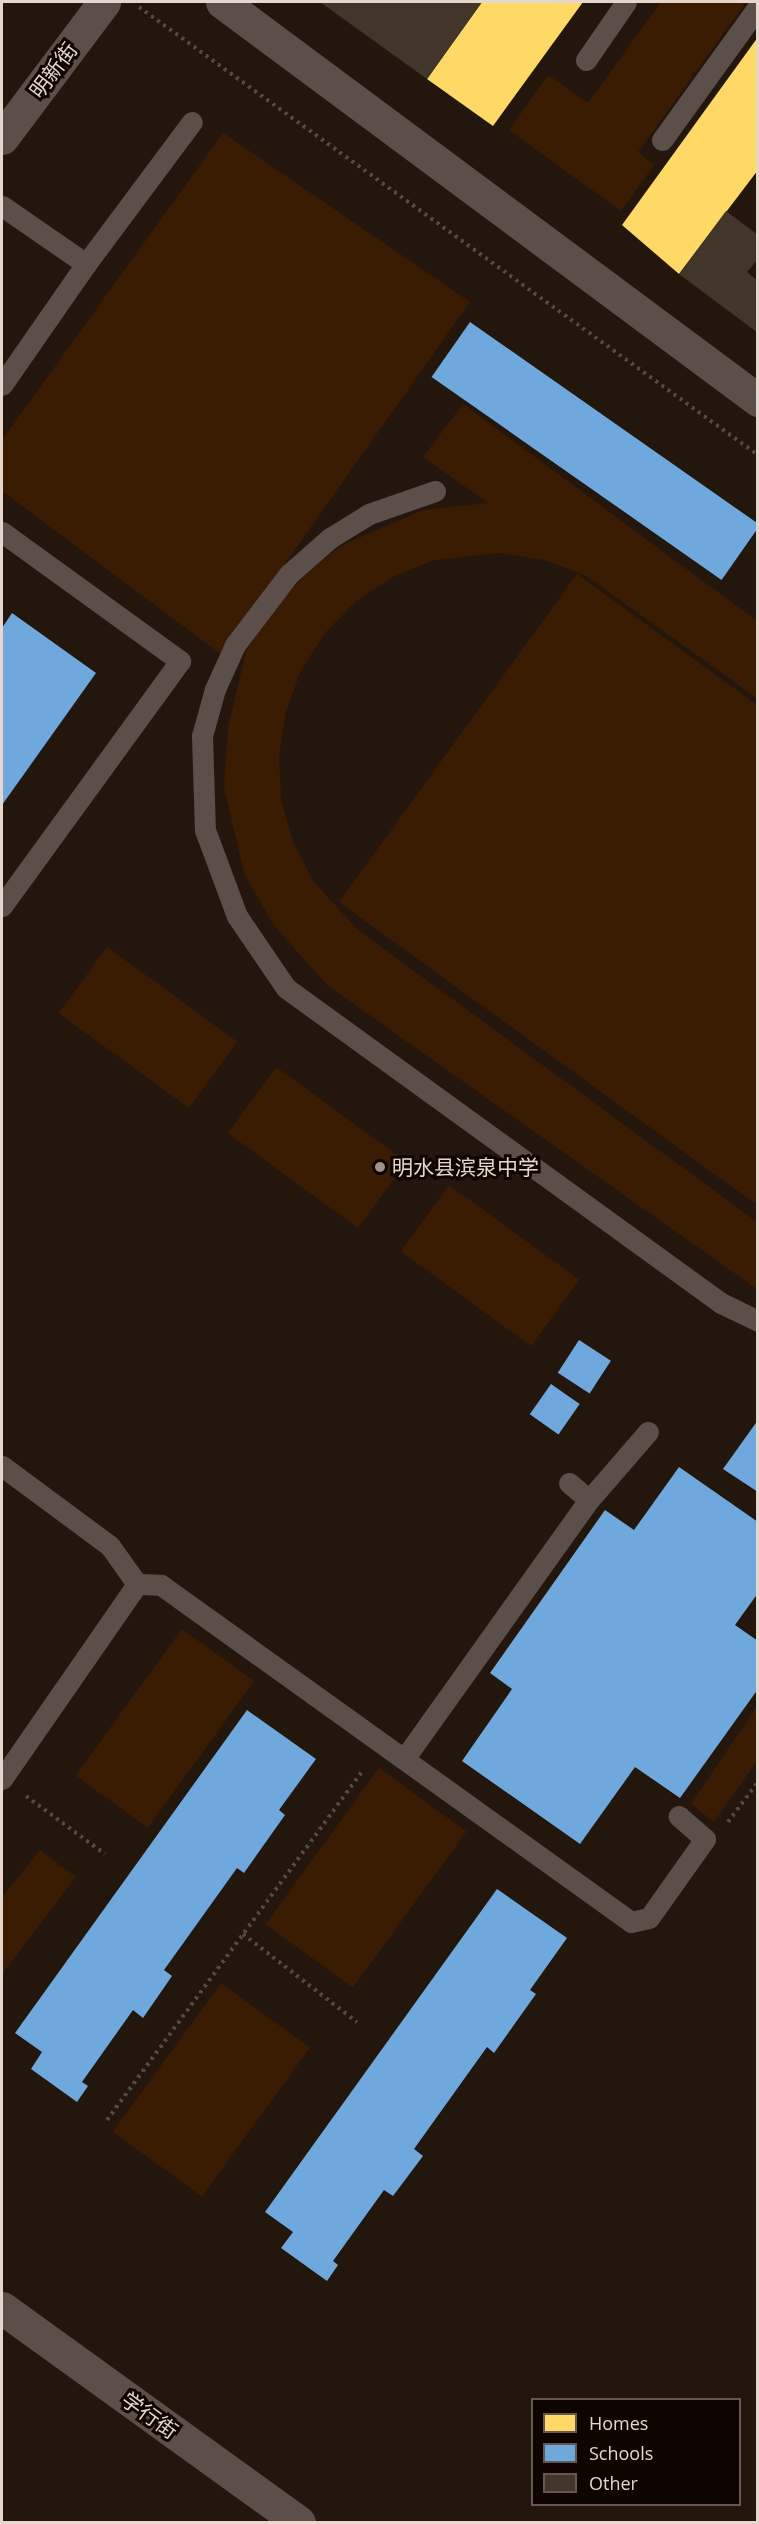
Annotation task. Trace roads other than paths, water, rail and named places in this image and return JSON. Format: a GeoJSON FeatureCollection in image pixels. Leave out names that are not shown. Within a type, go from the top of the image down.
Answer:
{"type":"FeatureCollection","features":[{"type":"Feature","properties":{"kind":"street","name":"明新街"},"geometry":{"type":"LineString","coordinates":[[2,138],[104,2]]}},
{"type":"Feature","properties":{"kind":"street"},"geometry":{"type":"LineString","coordinates":[[222,2],[758,400]]}},
{"type":"Feature","properties":{"kind":"street","name":"学行街"},"geometry":{"type":"LineString","coordinates":[[2,2308],[298,2523]]}},
{"type":"Feature","properties":{"kind":"lane"},"geometry":{"type":"LineString","coordinates":[[586,60],[626,2]]}},
{"type":"Feature","properties":{"kind":"lane"},"geometry":{"type":"LineString","coordinates":[[662,140],[758,7]]}},
{"type":"Feature","properties":{"kind":"lane"},"geometry":{"type":"LineString","coordinates":[[2,385],[86,264],[192,122]]}},
{"type":"Feature","properties":{"kind":"lane"},"geometry":{"type":"LineString","coordinates":[[2,206],[86,264]]}},
{"type":"Feature","properties":{"kind":"lane"},"geometry":{"type":"LineString","coordinates":[[435,491],[369,514],[330,538],[288,574],[235,645],[215,689],[202,736],[205,830],[237,916],[286,988],[722,1303],[758,1321]]}},
{"type":"Feature","properties":{"kind":"lane"},"geometry":{"type":"LineString","coordinates":[[2,532],[180,661],[2,906]]}},
{"type":"Feature","properties":{"kind":"lane"},"geometry":{"type":"LineString","coordinates":[[404,1759],[589,1500],[648,1432]]}},
{"type":"Feature","properties":{"kind":"lane"},"geometry":{"type":"LineString","coordinates":[[2,1466],[110,1546],[137,1584]]}},
{"type":"Feature","properties":{"kind":"lane"},"geometry":{"type":"LineString","coordinates":[[569,1483],[589,1500]]}},
{"type":"Feature","properties":{"kind":"lane"},"geometry":{"type":"LineString","coordinates":[[137,1584],[161,1585],[631,1922],[649,1918],[705,1839],[679,1816]]}},
{"type":"Feature","properties":{"kind":"lane"},"geometry":{"type":"LineString","coordinates":[[2,1779],[137,1584]]}},
{"type":"Feature","properties":{"kind":"place","name":"明水县滨泉中学"},"geometry":{"type":"Point","coordinates":[380,1167]}}]}
